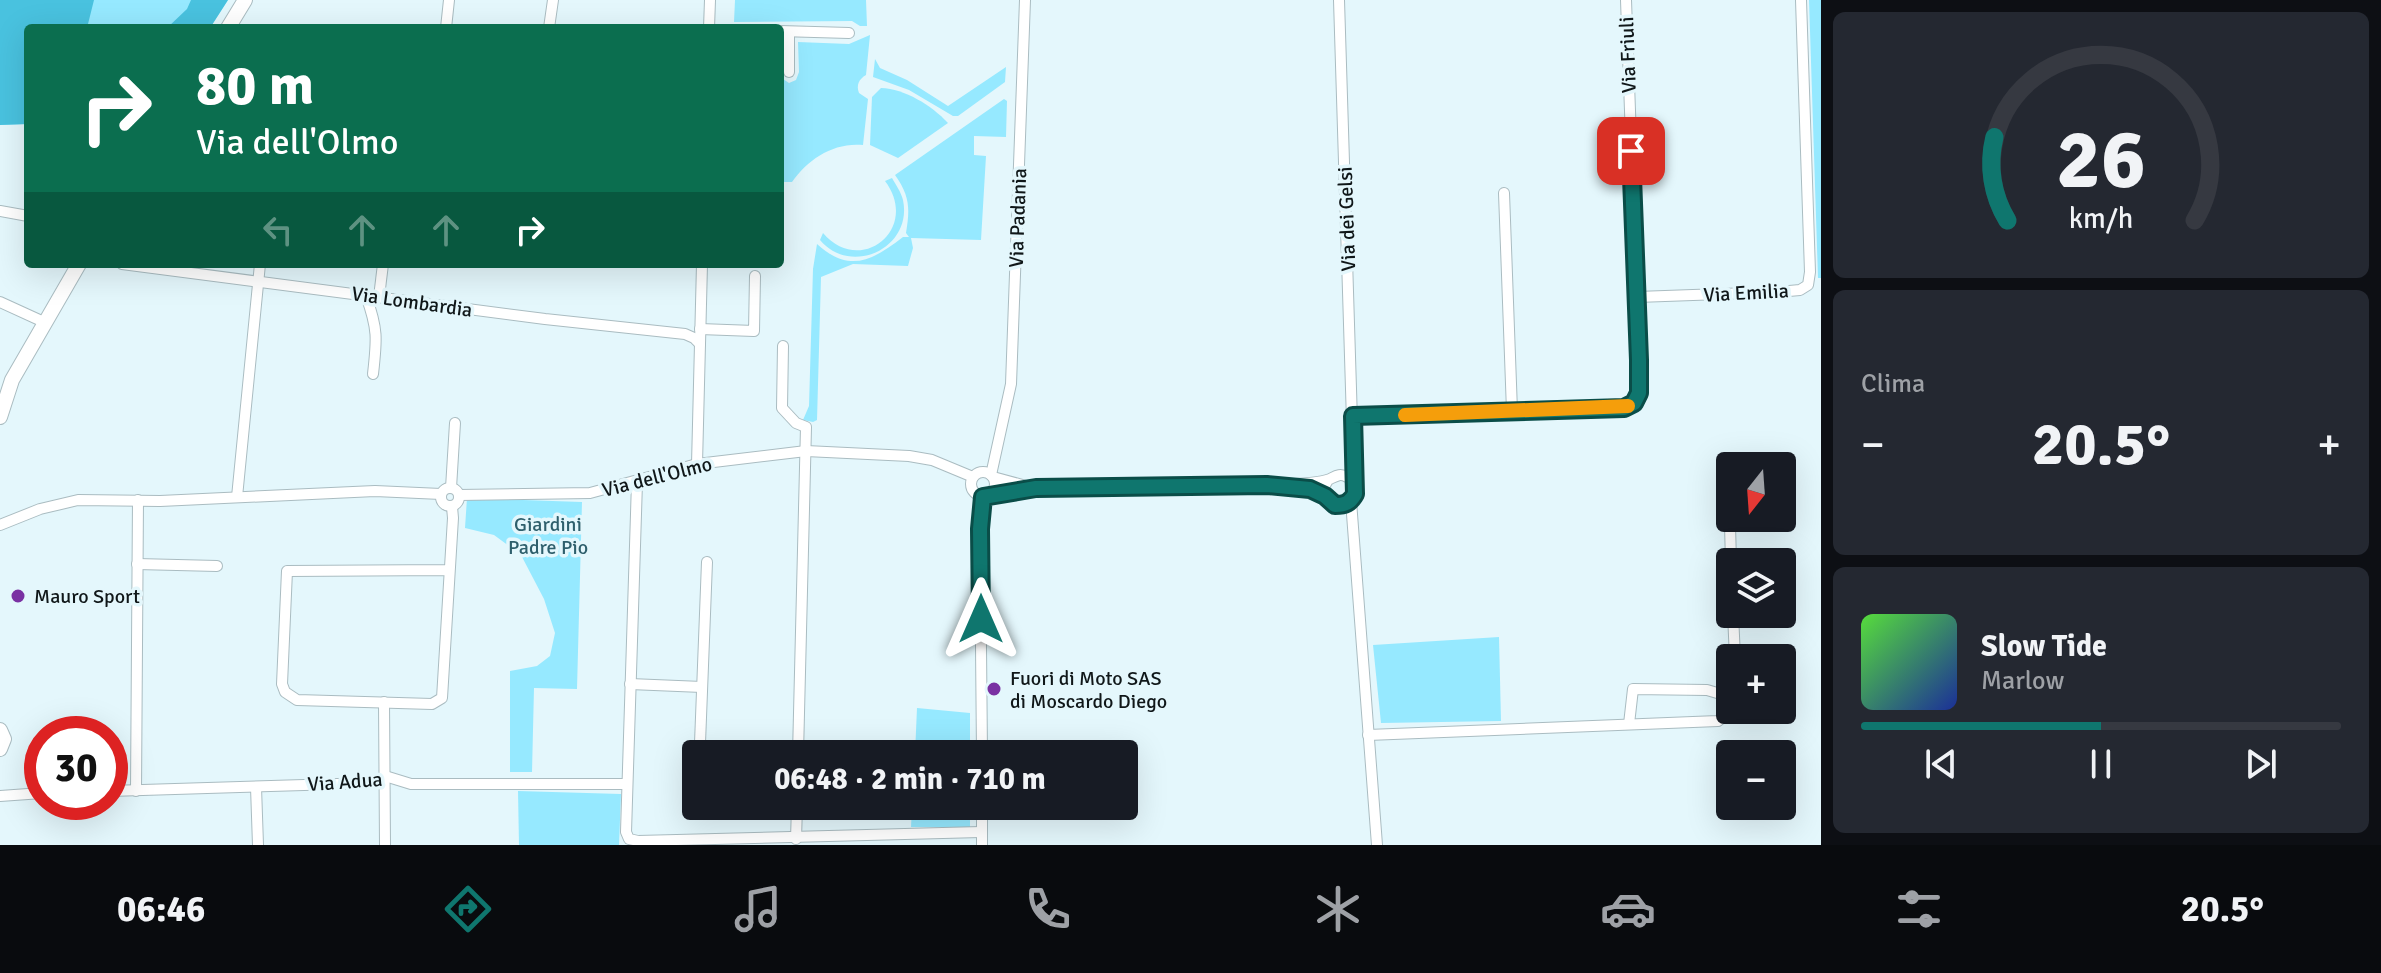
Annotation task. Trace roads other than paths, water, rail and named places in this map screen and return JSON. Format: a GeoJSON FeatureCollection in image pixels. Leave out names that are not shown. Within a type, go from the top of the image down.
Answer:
{"type":"FeatureCollection","features":[{"type":"Feature","properties":{"kind":"main road"},"geometry":{"type":"LineString","coordinates":[[230,24],[245,0]]}},
{"type":"Feature","properties":{"kind":"main road"},"geometry":{"type":"LineString","coordinates":[[70,281],[72,268]]}},
{"type":"Feature","properties":{"kind":"main road"},"geometry":{"type":"LineString","coordinates":[[0,417],[3,395],[77,268]]}},
{"type":"Feature","properties":{"kind":"main road"},"geometry":{"type":"LineString","coordinates":[[0,730],[4,739],[0,749]]}},
{"type":"Feature","properties":{"kind":"street"},"geometry":{"type":"LineString","coordinates":[[446,24],[449,0]]}},
{"type":"Feature","properties":{"kind":"street"},"geometry":{"type":"LineString","coordinates":[[550,24],[553,0]]}},
{"type":"Feature","properties":{"kind":"street"},"geometry":{"type":"LineString","coordinates":[[709,24],[710,0]]}},
{"type":"Feature","properties":{"kind":"street","name":"Via Padania"},"geometry":{"type":"LineString","coordinates":[[980,494],[995,489],[992,476],[1011,384],[1025,0]]}},
{"type":"Feature","properties":{"kind":"street","name":"Via dei Gelsi"},"geometry":{"type":"LineString","coordinates":[[1339,0],[1354,486]]}},
{"type":"Feature","properties":{"kind":"street","name":"Via Friuli"},"geometry":{"type":"LineString","coordinates":[[1353,416],[1624,408],[1634,403],[1639,393],[1626,0]]}},
{"type":"Feature","properties":{"kind":"street","name":"Via Emilia"},"geometry":{"type":"LineString","coordinates":[[1637,297],[1777,292],[1800,290],[1808,285],[1801,0]]}},
{"type":"Feature","properties":{"kind":"street"},"geometry":{"type":"LineString","coordinates":[[789,72],[784,32],[849,33]]}},
{"type":"Feature","properties":{"kind":"street"},"geometry":{"type":"LineString","coordinates":[[1504,193],[1512,411]]}},
{"type":"Feature","properties":{"kind":"street"},"geometry":{"type":"LineString","coordinates":[[0,211],[24,215]]}},
{"type":"Feature","properties":{"kind":"street","name":"Via Lombardia"},"geometry":{"type":"LineString","coordinates":[[168,268],[545,319],[685,334],[700,344]]}},
{"type":"Feature","properties":{"kind":"street"},"geometry":{"type":"LineString","coordinates":[[237,497],[260,268]]}},
{"type":"Feature","properties":{"kind":"street"},"geometry":{"type":"LineString","coordinates":[[379,297],[383,268]]}},
{"type":"Feature","properties":{"kind":"street"},"geometry":{"type":"LineString","coordinates":[[697,464],[702,268]]}},
{"type":"Feature","properties":{"kind":"street"},"geometry":{"type":"LineString","coordinates":[[700,329],[754,331],[755,276]]}},
{"type":"Feature","properties":{"kind":"street"},"geometry":{"type":"LineString","coordinates":[[366,296],[378,337],[373,374]]}},
{"type":"Feature","properties":{"kind":"street"},"geometry":{"type":"LineString","coordinates":[[0,302],[46,323]]}},
{"type":"Feature","properties":{"kind":"street"},"geometry":{"type":"LineString","coordinates":[[783,346],[782,408],[796,423],[806,427],[798,740]]}},
{"type":"Feature","properties":{"kind":"street"},"geometry":{"type":"LineString","coordinates":[[452,507],[443,503],[451,492],[455,423]]}},
{"type":"Feature","properties":{"kind":"street","name":"Via Padania"},"geometry":{"type":"LineString","coordinates":[[975,475],[1000,434]]}},
{"type":"Feature","properties":{"kind":"street"},"geometry":{"type":"LineString","coordinates":[[1340,475],[1354,439]]}},
{"type":"Feature","properties":{"kind":"street","name":"Via dell'Olmo"},"geometry":{"type":"LineString","coordinates":[[0,525],[59,503],[78,500],[375,491],[590,493],[697,464],[806,451],[909,456],[975,475],[985,472],[992,476]]}},
{"type":"Feature","properties":{"kind":"street"},"geometry":{"type":"LineString","coordinates":[[949,466],[980,494],[1036,488],[1267,485],[1346,476],[1354,486],[1351,501],[1377,845]]}},
{"type":"Feature","properties":{"kind":"street"},"geometry":{"type":"LineString","coordinates":[[975,475],[980,494],[982,740]]}},
{"type":"Feature","properties":{"kind":"street"},"geometry":{"type":"LineString","coordinates":[[992,476],[1036,488]]}},
{"type":"Feature","properties":{"kind":"street"},"geometry":{"type":"LineString","coordinates":[[1325,496],[1324,487],[1328,480]]}},
{"type":"Feature","properties":{"kind":"street"},"geometry":{"type":"LineString","coordinates":[[637,482],[627,784],[626,832],[629,839],[880,840],[981,832]]}},
{"type":"Feature","properties":{"kind":"street"},"geometry":{"type":"LineString","coordinates":[[1267,485],[1310,489],[1325,496],[1355,532]]}},
{"type":"Feature","properties":{"kind":"street"},"geometry":{"type":"LineString","coordinates":[[449,570],[287,571],[282,684],[285,692],[297,700],[439,702],[444,690],[452,507],[459,501],[451,492]]}},
{"type":"Feature","properties":{"kind":"street"},"geometry":{"type":"LineString","coordinates":[[136,791],[138,500]]}},
{"type":"Feature","properties":{"kind":"street"},"geometry":{"type":"LineString","coordinates":[[1335,505],[1351,501]]}},
{"type":"Feature","properties":{"kind":"street"},"geometry":{"type":"LineString","coordinates":[[701,740],[707,562]]}},
{"type":"Feature","properties":{"kind":"street"},"geometry":{"type":"LineString","coordinates":[[137,564],[217,566]]}},
{"type":"Feature","properties":{"kind":"street"},"geometry":{"type":"LineString","coordinates":[[630,684],[702,687]]}},
{"type":"Feature","properties":{"kind":"street"},"geometry":{"type":"LineString","coordinates":[[1629,724],[1633,689],[1716,690]]}},
{"type":"Feature","properties":{"kind":"street"},"geometry":{"type":"LineString","coordinates":[[384,702],[385,845]]}},
{"type":"Feature","properties":{"kind":"street"},"geometry":{"type":"LineString","coordinates":[[1368,735],[1716,721]]}},
{"type":"Feature","properties":{"kind":"street","name":"Via Adua"},"geometry":{"type":"LineString","coordinates":[[128,791],[371,783],[385,776],[411,784],[627,784]]}},
{"type":"Feature","properties":{"kind":"street"},"geometry":{"type":"LineString","coordinates":[[256,787],[258,845]]}},
{"type":"Feature","properties":{"kind":"street"},"geometry":{"type":"LineString","coordinates":[[0,796],[24,794]]}},
{"type":"Feature","properties":{"kind":"street"},"geometry":{"type":"LineString","coordinates":[[796,839],[797,820]]}},
{"type":"Feature","properties":{"kind":"street"},"geometry":{"type":"LineString","coordinates":[[981,820],[982,845]]}},
{"type":"Feature","properties":{"kind":"place","name":"Mauro Sport"},"geometry":{"type":"Point","coordinates":[18,596]}},
{"type":"Feature","properties":{"kind":"place","name":"Fuori di Moto SAS di Moscardo Diego"},"geometry":{"type":"Point","coordinates":[994,689]}},
{"type":"Feature","properties":{"kind":"park label","name":"Giardini Padre Pio"},"geometry":{"type":"Point","coordinates":[548,536]}}]}
